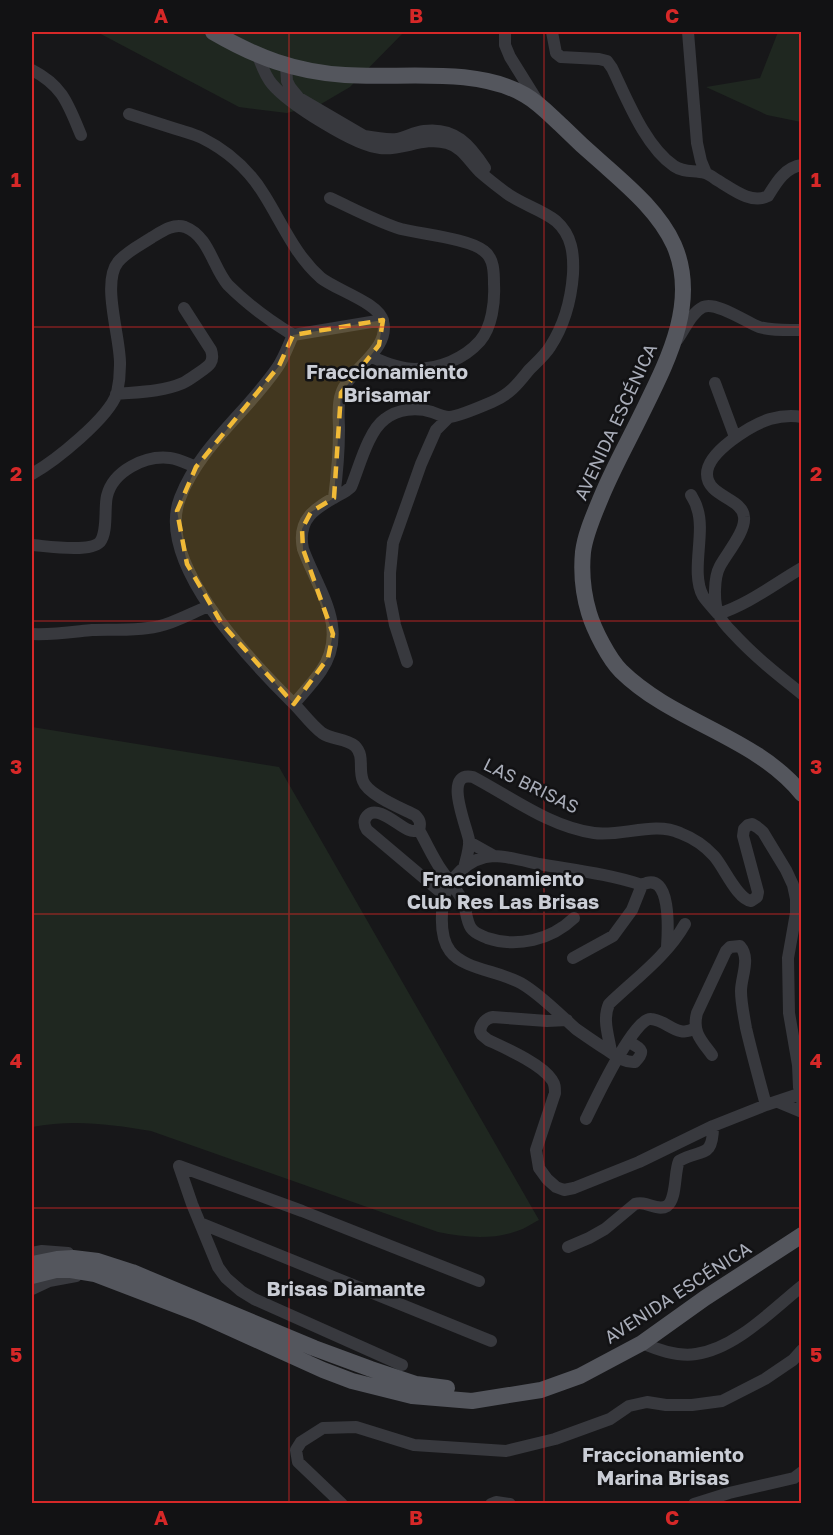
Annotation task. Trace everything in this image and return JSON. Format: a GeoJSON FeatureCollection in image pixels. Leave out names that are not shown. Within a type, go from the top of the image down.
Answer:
{"type":"FeatureCollection","features":[{"type":"Feature","properties":{"kind":"main road","name":"AVENIDA ESCÉNICA"},"geometry":{"type":"LineString","coordinates":[[213,32],[258,56],[286,66],[344,75],[445,76],[480,79],[503,85],[524,94],[539,105],[633,190],[660,222],[674,246],[682,274],[683,301],[674,343],[591,520],[583,550],[582,581],[589,613],[613,660],[632,681],[678,712],[743,746],[773,765],[801,794]]}},
{"type":"Feature","properties":{"kind":"main road","name":"AVENIDA ESCÉNICA"},"geometry":{"type":"LineString","coordinates":[[96,1268],[352,1381],[412,1396],[472,1401],[533,1391],[580,1376],[642,1343],[705,1298],[801,1235]]}},
{"type":"Feature","properties":{"kind":"main road"},"geometry":{"type":"LineString","coordinates":[[32,1264],[74,1258],[96,1268]]}},
{"type":"Feature","properties":{"kind":"main road"},"geometry":{"type":"LineString","coordinates":[[32,1276],[56,1270],[96,1268],[132,1272],[314,1348],[371,1369],[416,1384],[472,1391],[495,1397]]}},
{"type":"Feature","properties":{"kind":"main road"},"geometry":{"type":"LineString","coordinates":[[266,1344],[299,1349],[314,1348]]}},
{"type":"Feature","properties":{"kind":"main road"},"geometry":{"type":"LineString","coordinates":[[314,1348],[326,1361],[352,1381]]}},
{"type":"Feature","properties":{"kind":"street"},"geometry":{"type":"LineString","coordinates":[[505,32],[505,45],[510,57],[539,105]]}},
{"type":"Feature","properties":{"kind":"street"},"geometry":{"type":"LineString","coordinates":[[552,32],[556,53],[561,57],[607,61],[636,119],[655,146],[674,166],[685,171],[706,173],[743,196],[757,199],[768,196],[787,170],[801,165]]}},
{"type":"Feature","properties":{"kind":"street"},"geometry":{"type":"LineString","coordinates":[[688,32],[697,143],[706,173]]}},
{"type":"Feature","properties":{"kind":"street"},"geometry":{"type":"LineString","coordinates":[[258,56],[265,75],[293,103],[365,146],[393,148],[435,141],[458,148],[481,172],[513,198],[555,220],[565,230],[573,249],[572,293],[568,312],[550,348],[511,392],[493,402],[449,417],[436,430],[421,464],[393,543],[390,573],[390,598],[395,625],[407,662]]}},
{"type":"Feature","properties":{"kind":"street"},"geometry":{"type":"LineString","coordinates":[[286,66],[287,81],[299,98],[364,136],[376,139],[397,139],[425,131],[444,131],[454,134],[475,152],[493,182]]}},
{"type":"Feature","properties":{"kind":"street"},"geometry":{"type":"LineString","coordinates":[[32,70],[57,87],[67,102],[81,135]]}},
{"type":"Feature","properties":{"kind":"street"},"geometry":{"type":"LineString","coordinates":[[129,114],[202,138],[232,156],[248,172],[264,194],[300,257],[322,279],[378,312],[383,320],[383,335],[372,357],[356,371],[341,393],[339,460],[334,498]]}},
{"type":"Feature","properties":{"kind":"street"},"geometry":{"type":"LineString","coordinates":[[330,198],[399,228],[474,244],[491,258],[495,300],[490,320],[481,340],[461,357],[444,365],[415,369],[388,364],[372,357]]}},
{"type":"Feature","properties":{"kind":"street"},"geometry":{"type":"LineString","coordinates":[[32,474],[94,424],[116,394],[120,365],[112,290],[116,265],[131,251],[172,227],[184,227],[192,231],[208,250],[221,276],[228,284],[272,322],[293,335],[383,320]]}},
{"type":"Feature","properties":{"kind":"street"},"geometry":{"type":"LineString","coordinates":[[674,343],[694,314],[708,305],[762,328],[801,330]]}},
{"type":"Feature","properties":{"kind":"street"},"geometry":{"type":"LineString","coordinates":[[116,394],[162,389],[184,382],[209,366],[214,357],[211,350],[184,309]]}},
{"type":"Feature","properties":{"kind":"street"},"geometry":{"type":"LineString","coordinates":[[293,335],[279,366],[209,449],[196,467],[180,498],[176,525],[182,550],[201,595],[238,644],[322,733],[348,741],[357,748],[360,755],[362,780],[368,788],[420,820],[419,830],[441,869],[462,898],[472,930],[494,940],[514,942],[536,940],[553,934],[574,918]]}},
{"type":"Feature","properties":{"kind":"street"},"geometry":{"type":"LineString","coordinates":[[715,383],[735,437]]}},
{"type":"Feature","properties":{"kind":"street"},"geometry":{"type":"LineString","coordinates":[[294,704],[321,670],[332,644],[332,621],[301,540],[305,520],[311,512],[351,487],[376,426],[382,420],[402,410],[422,409],[449,417]]}},
{"type":"Feature","properties":{"kind":"street"},"geometry":{"type":"LineString","coordinates":[[718,614],[715,584],[718,569],[741,532],[744,515],[742,508],[713,489],[708,481],[709,466],[716,455],[735,437],[759,423],[790,415],[801,417]]}},
{"type":"Feature","properties":{"kind":"street"},"geometry":{"type":"LineString","coordinates":[[32,545],[78,548],[93,546],[100,541],[104,532],[107,495],[111,485],[128,469],[142,462],[173,458],[196,467]]}},
{"type":"Feature","properties":{"kind":"street"},"geometry":{"type":"LineString","coordinates":[[692,495],[698,508],[698,568],[703,596],[756,657],[801,694]]}},
{"type":"Feature","properties":{"kind":"street"},"geometry":{"type":"LineString","coordinates":[[718,614],[753,599],[801,568]]}},
{"type":"Feature","properties":{"kind":"street"},"geometry":{"type":"LineString","coordinates":[[32,634],[150,628],[174,621],[208,606]]}},
{"type":"Feature","properties":{"kind":"street","name":"LAS BRISAS"},"geometry":{"type":"LineString","coordinates":[[464,868],[470,842],[457,788],[463,777],[468,776],[567,827],[595,833],[659,828],[677,831],[694,839],[710,852],[747,901],[757,897],[758,892],[743,836],[744,829],[748,825],[752,824],[757,827],[763,832],[793,885],[796,913],[788,958],[789,1013],[800,1067],[801,1096]]}},
{"type":"Feature","properties":{"kind":"street"},"geometry":{"type":"LineString","coordinates":[[419,830],[409,830],[379,813],[367,815],[364,820],[367,830],[444,895]]}},
{"type":"Feature","properties":{"kind":"street"},"geometry":{"type":"LineString","coordinates":[[470,842],[494,856],[596,874],[642,885]]}},
{"type":"Feature","properties":{"kind":"street"},"geometry":{"type":"LineString","coordinates":[[494,856],[477,860],[464,868],[450,882],[444,895],[441,913],[442,930],[450,952],[460,960],[478,968],[506,975],[524,985],[578,1030],[614,1055],[630,1063],[635,1062],[642,1052],[628,1041]]}},
{"type":"Feature","properties":{"kind":"street"},"geometry":{"type":"LineString","coordinates":[[573,958],[613,936],[632,910],[642,885],[647,882],[652,882],[663,892],[667,910],[667,947]]}},
{"type":"Feature","properties":{"kind":"street"},"geometry":{"type":"LineString","coordinates":[[614,1055],[605,1020],[609,1004],[652,965],[685,924]]}},
{"type":"Feature","properties":{"kind":"street"},"geometry":{"type":"LineString","coordinates":[[712,1054],[698,1035],[694,1022],[726,951],[730,947],[740,946],[746,957],[741,1001],[751,1050],[772,1103]]}},
{"type":"Feature","properties":{"kind":"street"},"geometry":{"type":"LineString","coordinates":[[567,1020],[489,1017],[480,1031],[488,1040],[542,1069],[555,1085],[555,1093],[536,1150],[539,1168],[556,1187],[564,1190],[639,1162],[713,1125],[772,1103],[801,1096]]}},
{"type":"Feature","properties":{"kind":"street"},"geometry":{"type":"LineString","coordinates":[[586,1119],[614,1055],[644,1021],[650,1018],[680,1032],[695,1028]]}},
{"type":"Feature","properties":{"kind":"street"},"geometry":{"type":"LineString","coordinates":[[772,1103],[801,1112]]}},
{"type":"Feature","properties":{"kind":"street"},"geometry":{"type":"LineString","coordinates":[[568,1247],[605,1229],[635,1204],[663,1208],[670,1204],[673,1199],[676,1167],[679,1161],[709,1148],[712,1142],[713,1125]]}},
{"type":"Feature","properties":{"kind":"street"},"geometry":{"type":"LineString","coordinates":[[402,1365],[254,1299],[226,1278],[218,1267],[179,1166],[302,1211],[479,1281]]}},
{"type":"Feature","properties":{"kind":"street"},"geometry":{"type":"LineString","coordinates":[[200,1223],[491,1341]]}},
{"type":"Feature","properties":{"kind":"street"},"geometry":{"type":"LineString","coordinates":[[32,1253],[42,1251],[77,1254],[96,1268]]}},
{"type":"Feature","properties":{"kind":"street"},"geometry":{"type":"LineString","coordinates":[[32,1289],[49,1281],[96,1268]]}},
{"type":"Feature","properties":{"kind":"street"},"geometry":{"type":"LineString","coordinates":[[642,1343],[658,1350],[682,1355],[709,1352],[756,1325],[801,1286]]}},
{"type":"Feature","properties":{"kind":"street"},"geometry":{"type":"LineString","coordinates":[[314,1348],[322,1330]]}},
{"type":"Feature","properties":{"kind":"street"},"geometry":{"type":"LineString","coordinates":[[342,1503],[298,1462],[296,1450],[301,1442],[323,1428],[356,1427],[414,1445],[506,1451],[555,1439],[610,1419],[629,1407],[647,1402],[692,1405],[722,1401],[765,1379],[793,1360],[801,1350]]}},
{"type":"Feature","properties":{"kind":"street"},"geometry":{"type":"LineString","coordinates":[[694,1503],[795,1478],[801,1472]]}},
{"type":"Feature","properties":{"kind":"street"},"geometry":{"type":"LineString","coordinates":[[491,1503],[510,1503]]}},
{"type":"Feature","properties":{"kind":"highlighted area"},"geometry":{"type":"Polygon","coordinates":[[[383,320],[379,345],[341,393],[334,498],[311,512],[302,529],[303,549],[333,634],[328,658],[294,704],[222,624],[187,564],[177,511],[196,467],[279,366],[293,335],[383,320]]]}},
{"type":"Feature","properties":{"kind":"shaded area"},"geometry":{"type":"Polygon","coordinates":[[[97,32],[404,32],[350,87],[321,104],[287,113],[239,107],[97,32]]]}},
{"type":"Feature","properties":{"kind":"shaded area"},"geometry":{"type":"Polygon","coordinates":[[[778,32],[801,32],[801,122],[767,115],[706,87],[760,78],[778,32]]]}},
{"type":"Feature","properties":{"kind":"shaded area"},"geometry":{"type":"Polygon","coordinates":[[[32,727],[279,767],[539,1220],[505,1235],[476,1237],[447,1234],[151,1131],[92,1123],[62,1123],[32,1127],[32,727]]]}},
{"type":"Feature","properties":{"kind":"district","name":"Fraccionamiento Brisamar"},"geometry":{"type":"Point","coordinates":[387,384]}},
{"type":"Feature","properties":{"kind":"district","name":"Fraccionamiento Club Res Las Brisas"},"geometry":{"type":"Point","coordinates":[503,890]}},
{"type":"Feature","properties":{"kind":"district","name":"Brisas Diamante"},"geometry":{"type":"Point","coordinates":[346,1289]}},
{"type":"Feature","properties":{"kind":"district","name":"Fraccionamiento Marina Brisas"},"geometry":{"type":"Point","coordinates":[663,1466]}}]}
